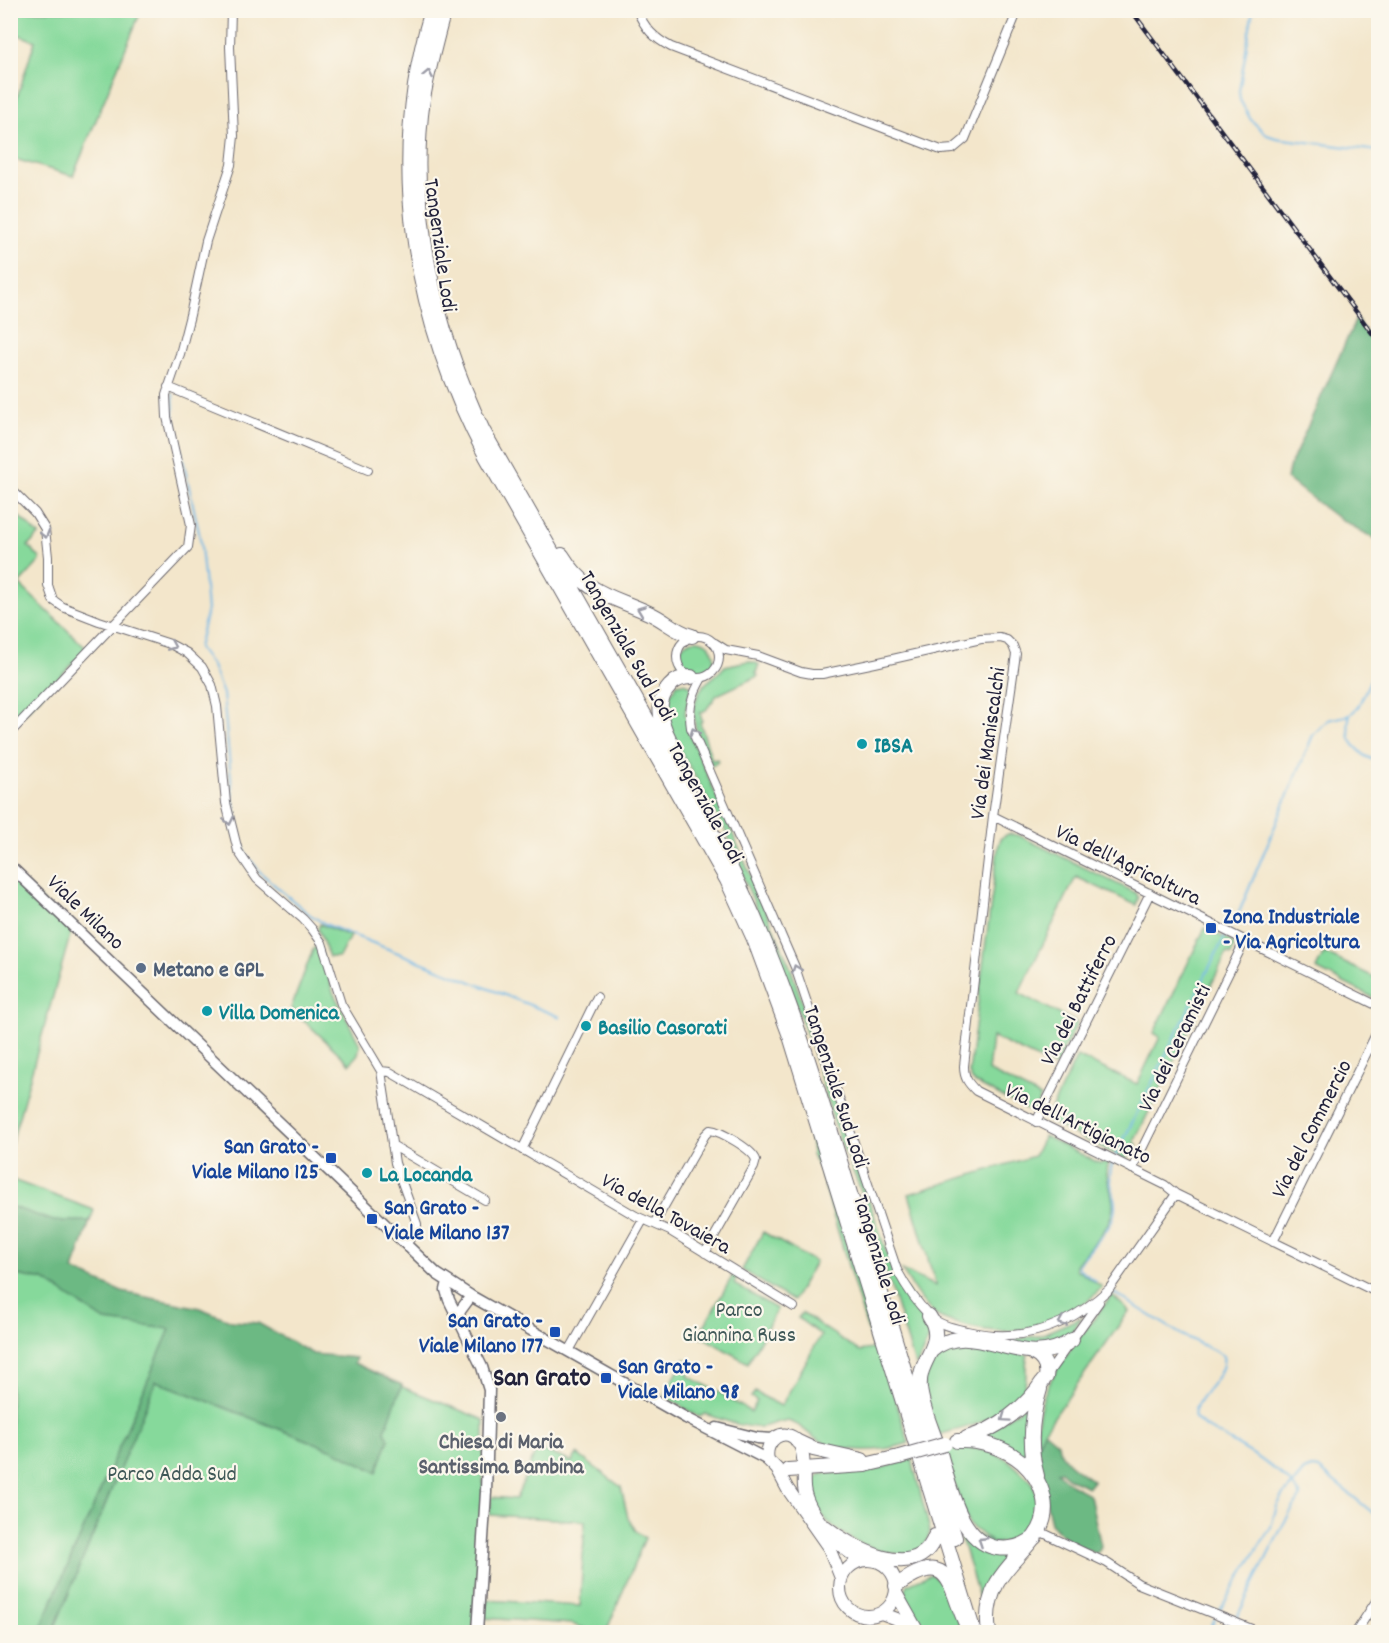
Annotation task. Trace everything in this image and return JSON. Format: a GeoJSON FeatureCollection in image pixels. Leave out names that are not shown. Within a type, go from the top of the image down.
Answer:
{"type":"FeatureCollection","features":[{"type":"Feature","properties":{"kind":"main road","name":"Tangenziale Lodi"},"geometry":{"type":"LineString","coordinates":[[432,10],[418,66],[411,108],[410,183],[422,286],[442,358],[460,405],[486,456],[712,852],[754,939],[790,1036],[930,1488],[972,1632]]}},
{"type":"Feature","properties":{"kind":"main road","name":"Tangenziale Sud Lodi"},"geometry":{"type":"LineString","coordinates":[[444,10],[423,100],[420,164],[424,231],[434,291],[452,357],[471,405],[502,465],[733,871],[760,927],[788,999],[852,1199],[983,1632]]}},
{"type":"Feature","properties":{"kind":"main road"},"geometry":{"type":"LineString","coordinates":[[502,465],[527,494],[566,561],[580,578],[600,594],[649,613],[679,632],[693,636]]}},
{"type":"Feature","properties":{"kind":"main road"},"geometry":{"type":"LineString","coordinates":[[697,677],[685,677],[666,689],[661,702],[661,720],[671,744],[721,832],[733,871]]}},
{"type":"Feature","properties":{"kind":"main road"},"geometry":{"type":"LineString","coordinates":[[852,1199],[858,1205],[871,1233],[957,1508],[970,1532],[984,1544],[1002,1549],[1023,1545],[1037,1534]]}},
{"type":"Feature","properties":{"kind":"main road"},"geometry":{"type":"LineString","coordinates":[[920,1391],[920,1373],[937,1338],[936,1329],[929,1316]]}},
{"type":"Feature","properties":{"kind":"main road"},"geometry":{"type":"LineString","coordinates":[[931,1351],[950,1340],[967,1339],[1033,1353],[1046,1365],[1036,1405],[1032,1436],[1033,1461],[1044,1498],[1044,1517],[1037,1534],[1009,1565],[997,1583],[988,1608],[989,1632]]}},
{"type":"Feature","properties":{"kind":"main road"},"geometry":{"type":"LineString","coordinates":[[1033,1353],[1055,1349],[1072,1340]]}},
{"type":"Feature","properties":{"kind":"main road"},"geometry":{"type":"LineString","coordinates":[[783,1470],[805,1462],[851,1466],[893,1459],[984,1432],[1021,1408],[1044,1379]]}},
{"type":"Feature","properties":{"kind":"main road"},"geometry":{"type":"LineString","coordinates":[[863,1560],[849,1552],[825,1527],[808,1503],[805,1462],[789,1436],[783,1435],[773,1439],[767,1448],[768,1460],[783,1470],[787,1488],[830,1548],[841,1578],[841,1596],[850,1610],[867,1616],[881,1613],[893,1601],[896,1589],[895,1579],[886,1566]]}},
{"type":"Feature","properties":{"kind":"main road"},"geometry":{"type":"LineString","coordinates":[[951,1442],[985,1443],[1010,1454],[1031,1471],[1040,1484]]}},
{"type":"Feature","properties":{"kind":"main road"},"geometry":{"type":"LineString","coordinates":[[805,1462],[813,1449],[838,1456],[869,1460],[893,1459]]}},
{"type":"Feature","properties":{"kind":"main road"},"geometry":{"type":"LineString","coordinates":[[841,1578],[850,1566],[863,1560],[872,1560],[886,1566],[904,1566],[922,1558],[933,1547],[935,1536],[929,1509],[930,1488]]}},
{"type":"Feature","properties":{"kind":"main road"},"geometry":{"type":"LineString","coordinates":[[825,1527],[850,1545],[863,1551],[904,1560],[918,1557],[930,1546],[935,1536]]}},
{"type":"Feature","properties":{"kind":"main road"},"geometry":{"type":"LineString","coordinates":[[896,1589],[913,1574],[924,1570],[942,1573],[951,1583],[961,1614],[972,1632]]}},
{"type":"Feature","properties":{"kind":"main road"},"geometry":{"type":"LineString","coordinates":[[896,1589],[918,1632]]}},
{"type":"Feature","properties":{"kind":"main road"},"geometry":{"type":"LineString","coordinates":[[881,1613],[897,1620],[911,1632]]}},
{"type":"Feature","properties":{"kind":"street"},"geometry":{"type":"LineString","coordinates":[[10,734],[188,547],[191,525],[167,417],[166,395],[180,354],[206,241],[231,165],[234,136],[230,47],[231,10]]}},
{"type":"Feature","properties":{"kind":"street"},"geometry":{"type":"LineString","coordinates":[[637,10],[646,30],[658,41],[941,150],[953,149],[965,139],[1018,10]]}},
{"type":"Feature","properties":{"kind":"street"},"geometry":{"type":"LineString","coordinates":[[168,387],[368,470]]}},
{"type":"Feature","properties":{"kind":"street"},"geometry":{"type":"LineString","coordinates":[[10,488],[35,513],[45,529],[48,548],[48,585],[53,600],[72,610],[179,648],[195,658],[202,667],[215,696],[228,816],[235,842],[244,862],[257,879],[303,919],[318,937],[341,1004],[381,1071],[395,1163],[417,1224],[417,1230],[406,1244]]}},
{"type":"Feature","properties":{"kind":"street"},"geometry":{"type":"LineString","coordinates":[[693,636],[705,636],[726,650],[737,654],[710,674],[697,677],[682,671],[676,657],[679,646],[684,640],[693,636]]}},
{"type":"Feature","properties":{"kind":"street","name":"Via dei Maniscalchi"},"geometry":{"type":"LineString","coordinates":[[737,654],[758,656],[801,672],[822,674],[981,639],[1000,638],[1007,640],[1013,646],[1016,654],[993,816],[964,1066],[967,1082]]}},
{"type":"Feature","properties":{"kind":"street"},"geometry":{"type":"LineString","coordinates":[[715,643],[719,655],[717,667]]}},
{"type":"Feature","properties":{"kind":"street"},"geometry":{"type":"LineString","coordinates":[[697,677],[689,712],[691,728],[795,967],[897,1270],[906,1284],[929,1316],[942,1324],[973,1333],[995,1336],[1016,1336],[1045,1329],[1074,1317],[1110,1288]]}},
{"type":"Feature","properties":{"kind":"street","name":"Via dell'Agricoltura"},"geometry":{"type":"LineString","coordinates":[[993,816],[1378,1006]]}},
{"type":"Feature","properties":{"kind":"street","name":"Viale Milano"},"geometry":{"type":"LineString","coordinates":[[10,866],[428,1267],[471,1296],[700,1424]]}},
{"type":"Feature","properties":{"kind":"street","name":"Via dei Battiferro"},"geometry":{"type":"LineString","coordinates":[[1036,1122],[1150,893]]}},
{"type":"Feature","properties":{"kind":"street","name":"Via dei Ceramisti"},"geometry":{"type":"LineString","coordinates":[[1132,1169],[1245,940]]}},
{"type":"Feature","properties":{"kind":"street"},"geometry":{"type":"LineString","coordinates":[[522,1150],[597,997]]}},
{"type":"Feature","properties":{"kind":"street","name":"Via del Commercio"},"geometry":{"type":"LineString","coordinates":[[1273,1242],[1378,1030]]}},
{"type":"Feature","properties":{"kind":"street","name":"Via della Tovaiera"},"geometry":{"type":"LineString","coordinates":[[381,1071],[390,1072],[643,1220],[670,1231],[794,1308]]}},
{"type":"Feature","properties":{"kind":"street","name":"Via dell'Artigianato"},"geometry":{"type":"LineString","coordinates":[[967,1082],[976,1091],[1165,1185],[1176,1194],[1378,1293]]}},
{"type":"Feature","properties":{"kind":"street"},"geometry":{"type":"LineString","coordinates":[[654,1224],[705,1135],[710,1130],[718,1131],[752,1152],[756,1160],[705,1253]]}},
{"type":"Feature","properties":{"kind":"street"},"geometry":{"type":"LineString","coordinates":[[392,1145],[485,1200]]}},
{"type":"Feature","properties":{"kind":"street"},"geometry":{"type":"LineString","coordinates":[[1044,1379],[1176,1194]]}},
{"type":"Feature","properties":{"kind":"street"},"geometry":{"type":"LineString","coordinates":[[569,1351],[643,1220]]}},
{"type":"Feature","properties":{"kind":"street"},"geometry":{"type":"LineString","coordinates":[[448,1282],[447,1295],[482,1367],[489,1390],[486,1492],[477,1632]]}},
{"type":"Feature","properties":{"kind":"street"},"geometry":{"type":"LineString","coordinates":[[458,1321],[460,1311],[471,1296]]}},
{"type":"Feature","properties":{"kind":"street"},"geometry":{"type":"LineString","coordinates":[[700,1424],[757,1438],[773,1439]]}},
{"type":"Feature","properties":{"kind":"street"},"geometry":{"type":"LineString","coordinates":[[700,1424],[768,1460]]}},
{"type":"Feature","properties":{"kind":"street"},"geometry":{"type":"LineString","coordinates":[[1044,1517],[1050,1529],[1065,1542]]}},
{"type":"Feature","properties":{"kind":"street"},"geometry":{"type":"LineString","coordinates":[[1037,1534],[1065,1542],[1107,1563],[1150,1589],[1259,1632]]}},
{"type":"Feature","properties":{"kind":"street"},"geometry":{"type":"LineString","coordinates":[[1356,1632],[1378,1598]]}},
{"type":"Feature","properties":{"kind":"green space"},"geometry":{"type":"Polygon","coordinates":[[[13,11],[141,11],[73,176],[11,158],[11,116],[35,41],[11,32],[13,11]]]}},
{"type":"Feature","properties":{"kind":"green space"},"geometry":{"type":"Polygon","coordinates":[[[1356,319],[1378,350],[1378,541],[1332,514],[1287,479],[1289,468],[1356,319]]]}},
{"type":"Feature","properties":{"kind":"green space"},"geometry":{"type":"Polygon","coordinates":[[[10,506],[39,535],[28,546],[40,558],[40,561],[19,584],[85,647],[85,651],[10,728],[10,506]]]}},
{"type":"Feature","properties":{"kind":"green space"},"geometry":{"type":"Polygon","coordinates":[[[696,640],[709,645],[714,658],[709,671],[696,676],[683,671],[678,658],[683,645],[696,640]]]}},
{"type":"Feature","properties":{"kind":"green space"},"geometry":{"type":"Polygon","coordinates":[[[748,661],[759,664],[756,673],[758,676],[717,695],[706,710],[700,713],[702,721],[700,722],[712,760],[717,759],[718,761],[713,765],[697,732],[694,715],[697,697],[704,685],[725,666],[748,661]]]}},
{"type":"Feature","properties":{"kind":"green space"},"geometry":{"type":"Polygon","coordinates":[[[677,684],[692,686],[685,712],[690,735],[791,969],[893,1272],[927,1319],[932,1331],[917,1365],[915,1365],[862,1193],[839,1138],[810,1043],[784,971],[742,875],[727,833],[666,722],[665,703],[677,684]]]}},
{"type":"Feature","properties":{"kind":"green space"},"geometry":{"type":"Polygon","coordinates":[[[1008,834],[1018,835],[1136,893],[1138,898],[1136,905],[1076,877],[1019,993],[1077,1023],[1055,1067],[992,1037],[988,1071],[1041,1097],[1034,1111],[1031,1112],[977,1084],[969,1073],[998,848],[1001,838],[1008,834]]]}},
{"type":"Feature","properties":{"kind":"green space"},"geometry":{"type":"Polygon","coordinates":[[[11,872],[72,929],[11,1145],[11,872]]]}},
{"type":"Feature","properties":{"kind":"green space"},"geometry":{"type":"Polygon","coordinates":[[[320,924],[350,936],[339,957],[329,957],[318,929],[320,924]]]}},
{"type":"Feature","properties":{"kind":"green space"},"geometry":{"type":"Polygon","coordinates":[[[1205,928],[1229,940],[1234,946],[1231,955],[1227,953],[1134,1142],[1137,1144],[1133,1154],[1123,1158],[1048,1121],[1047,1118],[1077,1056],[1137,1084],[1160,1037],[1154,1033],[1205,928]]]}},
{"type":"Feature","properties":{"kind":"green space"},"geometry":{"type":"Polygon","coordinates":[[[318,947],[333,992],[360,1045],[358,1054],[350,1064],[291,1008],[312,952],[318,947]]]}},
{"type":"Feature","properties":{"kind":"green space"},"geometry":{"type":"Polygon","coordinates":[[[1324,953],[1378,979],[1378,1000],[1316,969],[1324,953]]]}},
{"type":"Feature","properties":{"kind":"green space"},"geometry":{"type":"Polygon","coordinates":[[[810,1132],[812,1132],[909,1443],[876,1450],[840,1448],[818,1440],[792,1422],[783,1421],[763,1427],[752,1427],[705,1414],[699,1417],[664,1396],[685,1359],[694,1364],[688,1376],[751,1412],[757,1401],[751,1397],[755,1392],[781,1406],[821,1335],[798,1318],[802,1313],[859,1351],[873,1349],[820,1171],[812,1155],[810,1132]]]}},
{"type":"Feature","properties":{"kind":"green space"},"geometry":{"type":"Polygon","coordinates":[[[1044,1136],[1099,1163],[1109,1162],[1107,1173],[1113,1199],[1112,1213],[1104,1230],[1076,1265],[1076,1269],[1102,1287],[1072,1312],[1038,1327],[1000,1331],[954,1323],[938,1317],[924,1303],[902,1270],[936,1286],[909,1194],[1034,1156],[1044,1136]]]}},
{"type":"Feature","properties":{"kind":"green space","name":"Parco Adda Sud"},"geometry":{"type":"Polygon","coordinates":[[[10,1179],[94,1210],[72,1270],[123,1293],[314,1355],[352,1363],[400,1386],[484,1420],[483,1508],[473,1632],[11,1632],[10,1179]]]}},
{"type":"Feature","properties":{"kind":"green space"},"geometry":{"type":"Polygon","coordinates":[[[10,1206],[54,1221],[90,1221],[73,1270],[122,1292],[200,1308],[232,1321],[258,1323],[313,1354],[356,1358],[354,1363],[402,1385],[385,1431],[389,1439],[377,1472],[333,1450],[156,1381],[53,1632],[39,1632],[170,1329],[105,1321],[44,1280],[11,1274],[10,1206]]]}},
{"type":"Feature","properties":{"kind":"green space"},"geometry":{"type":"Polygon","coordinates":[[[763,1232],[815,1262],[793,1301],[742,1270],[763,1232]]]}},
{"type":"Feature","properties":{"kind":"green space","name":"Parco Giannina Russ"},"geometry":{"type":"Polygon","coordinates":[[[733,1275],[737,1277],[734,1284],[777,1309],[748,1363],[699,1335],[733,1275]]]}},
{"type":"Feature","properties":{"kind":"green space"},"geometry":{"type":"Polygon","coordinates":[[[1112,1295],[1129,1311],[1044,1431],[1036,1449],[1037,1426],[1046,1390],[1067,1354],[1112,1295]]]}},
{"type":"Feature","properties":{"kind":"green space"},"geometry":{"type":"Polygon","coordinates":[[[1082,1317],[1067,1338],[1041,1348],[1005,1340],[1038,1336],[1082,1317]]]}},
{"type":"Feature","properties":{"kind":"green space"},"geometry":{"type":"Polygon","coordinates":[[[962,1343],[1028,1355],[1025,1384],[1023,1391],[999,1412],[975,1424],[938,1435],[927,1402],[925,1369],[930,1359],[939,1351],[962,1343]]]}},
{"type":"Feature","properties":{"kind":"green space"},"geometry":{"type":"Polygon","coordinates":[[[1031,1402],[1030,1462],[979,1437],[1031,1402]]]}},
{"type":"Feature","properties":{"kind":"green space"},"geometry":{"type":"Polygon","coordinates":[[[1044,1431],[1058,1443],[1066,1460],[1093,1481],[1088,1487],[1070,1479],[1061,1471],[1057,1472],[1090,1496],[1101,1546],[1095,1554],[1067,1540],[1051,1523],[1036,1449],[1044,1431]]]}},
{"type":"Feature","properties":{"kind":"green space"},"geometry":{"type":"Polygon","coordinates":[[[967,1447],[988,1451],[1007,1459],[1032,1482],[1038,1499],[1038,1517],[1031,1531],[1018,1542],[993,1543],[969,1525],[942,1451],[967,1447]]]}},
{"type":"Feature","properties":{"kind":"green space"},"geometry":{"type":"Polygon","coordinates":[[[537,1448],[572,1462],[577,1454],[621,1487],[628,1518],[636,1531],[645,1538],[606,1632],[594,1632],[572,1624],[482,1618],[487,1600],[580,1606],[585,1521],[490,1515],[491,1497],[516,1499],[537,1448]]]}},
{"type":"Feature","properties":{"kind":"green space"},"geometry":{"type":"Polygon","coordinates":[[[912,1459],[930,1531],[924,1544],[914,1552],[902,1554],[888,1552],[858,1542],[828,1522],[810,1495],[814,1479],[820,1474],[878,1469],[912,1459]]]}},
{"type":"Feature","properties":{"kind":"green space"},"geometry":{"type":"Polygon","coordinates":[[[956,1521],[963,1530],[1012,1551],[985,1606],[981,1605],[956,1521]]]}},
{"type":"Feature","properties":{"kind":"green space"},"geometry":{"type":"Polygon","coordinates":[[[931,1574],[947,1584],[962,1632],[925,1632],[910,1609],[906,1596],[908,1584],[931,1574]]]}},
{"type":"Feature","properties":{"kind":"waterway"},"geometry":{"type":"LineString","coordinates":[[1253,10],[1239,91],[1240,100],[1251,120],[1267,135],[1276,138],[1378,151]]}},
{"type":"Feature","properties":{"kind":"waterway"},"geometry":{"type":"LineString","coordinates":[[173,394],[174,419],[200,537],[204,576],[207,610],[198,648],[212,666],[223,694],[233,800],[240,838],[246,854],[261,873],[279,889],[325,924],[560,1017]]}},
{"type":"Feature","properties":{"kind":"waterway"},"geometry":{"type":"LineString","coordinates":[[1378,663],[1348,723],[1350,739],[1354,745],[1365,756],[1378,762]]}},
{"type":"Feature","properties":{"kind":"waterway"},"geometry":{"type":"LineString","coordinates":[[1229,929],[1240,910],[1313,735],[1328,720],[1350,715]]}},
{"type":"Feature","properties":{"kind":"waterway"},"geometry":{"type":"LineString","coordinates":[[1115,1157],[1226,934]]}},
{"type":"Feature","properties":{"kind":"waterway"},"geometry":{"type":"LineString","coordinates":[[1096,1281],[1078,1266],[1108,1228],[1114,1214],[1115,1201],[1110,1176],[1113,1162]]}},
{"type":"Feature","properties":{"kind":"waterway"},"geometry":{"type":"LineString","coordinates":[[1114,1293],[1182,1335],[1223,1356],[1220,1373],[1198,1404],[1195,1418],[1204,1426],[1270,1466],[1301,1496],[1284,1523],[1236,1619]]}},
{"type":"Feature","properties":{"kind":"waterway"},"geometry":{"type":"LineString","coordinates":[[1218,1613],[1271,1527],[1277,1506],[1283,1496],[1304,1471],[1312,1468],[1319,1469],[1378,1517]]}},
{"type":"Feature","properties":{"kind":"waterway"},"geometry":{"type":"LineString","coordinates":[[1209,1632],[1215,1619]]}},
{"type":"Feature","properties":{"kind":"waterway"},"geometry":{"type":"LineString","coordinates":[[1230,1632],[1234,1624]]}},
{"type":"Feature","properties":{"kind":"railway"},"geometry":{"type":"LineString","coordinates":[[1131,10],[1378,341]]}},
{"type":"Feature","properties":{"kind":"place","name":"IBSA"},"geometry":{"type":"Point","coordinates":[862,744]}},
{"type":"Feature","properties":{"kind":"place","name":"Zona Industriale - Via Agricoltura"},"geometry":{"type":"Point","coordinates":[1211,928]}},
{"type":"Feature","properties":{"kind":"place","name":"Metano e GPL"},"geometry":{"type":"Point","coordinates":[141,968]}},
{"type":"Feature","properties":{"kind":"place","name":"Villa Domenica"},"geometry":{"type":"Point","coordinates":[207,1011]}},
{"type":"Feature","properties":{"kind":"place","name":"Basilio Casorati"},"geometry":{"type":"Point","coordinates":[586,1026]}},
{"type":"Feature","properties":{"kind":"place","name":"San Grato - Viale Milano 125"},"geometry":{"type":"Point","coordinates":[331,1158]}},
{"type":"Feature","properties":{"kind":"place","name":"La Locanda"},"geometry":{"type":"Point","coordinates":[367,1173]}},
{"type":"Feature","properties":{"kind":"place","name":"San Grato - Viale Milano 137"},"geometry":{"type":"Point","coordinates":[372,1219]}},
{"type":"Feature","properties":{"kind":"place","name":"San Grato - Viale Milano 177"},"geometry":{"type":"Point","coordinates":[555,1332]}},
{"type":"Feature","properties":{"kind":"place","name":"San Grato - Viale Milano 98"},"geometry":{"type":"Point","coordinates":[606,1378]}},
{"type":"Feature","properties":{"kind":"place","name":"Chiesa di Maria Santissima Bambina"},"geometry":{"type":"Point","coordinates":[501,1417]}},
{"type":"Feature","properties":{"kind":"district","name":"San Grato"},"geometry":{"type":"Point","coordinates":[542,1376]}}]}
